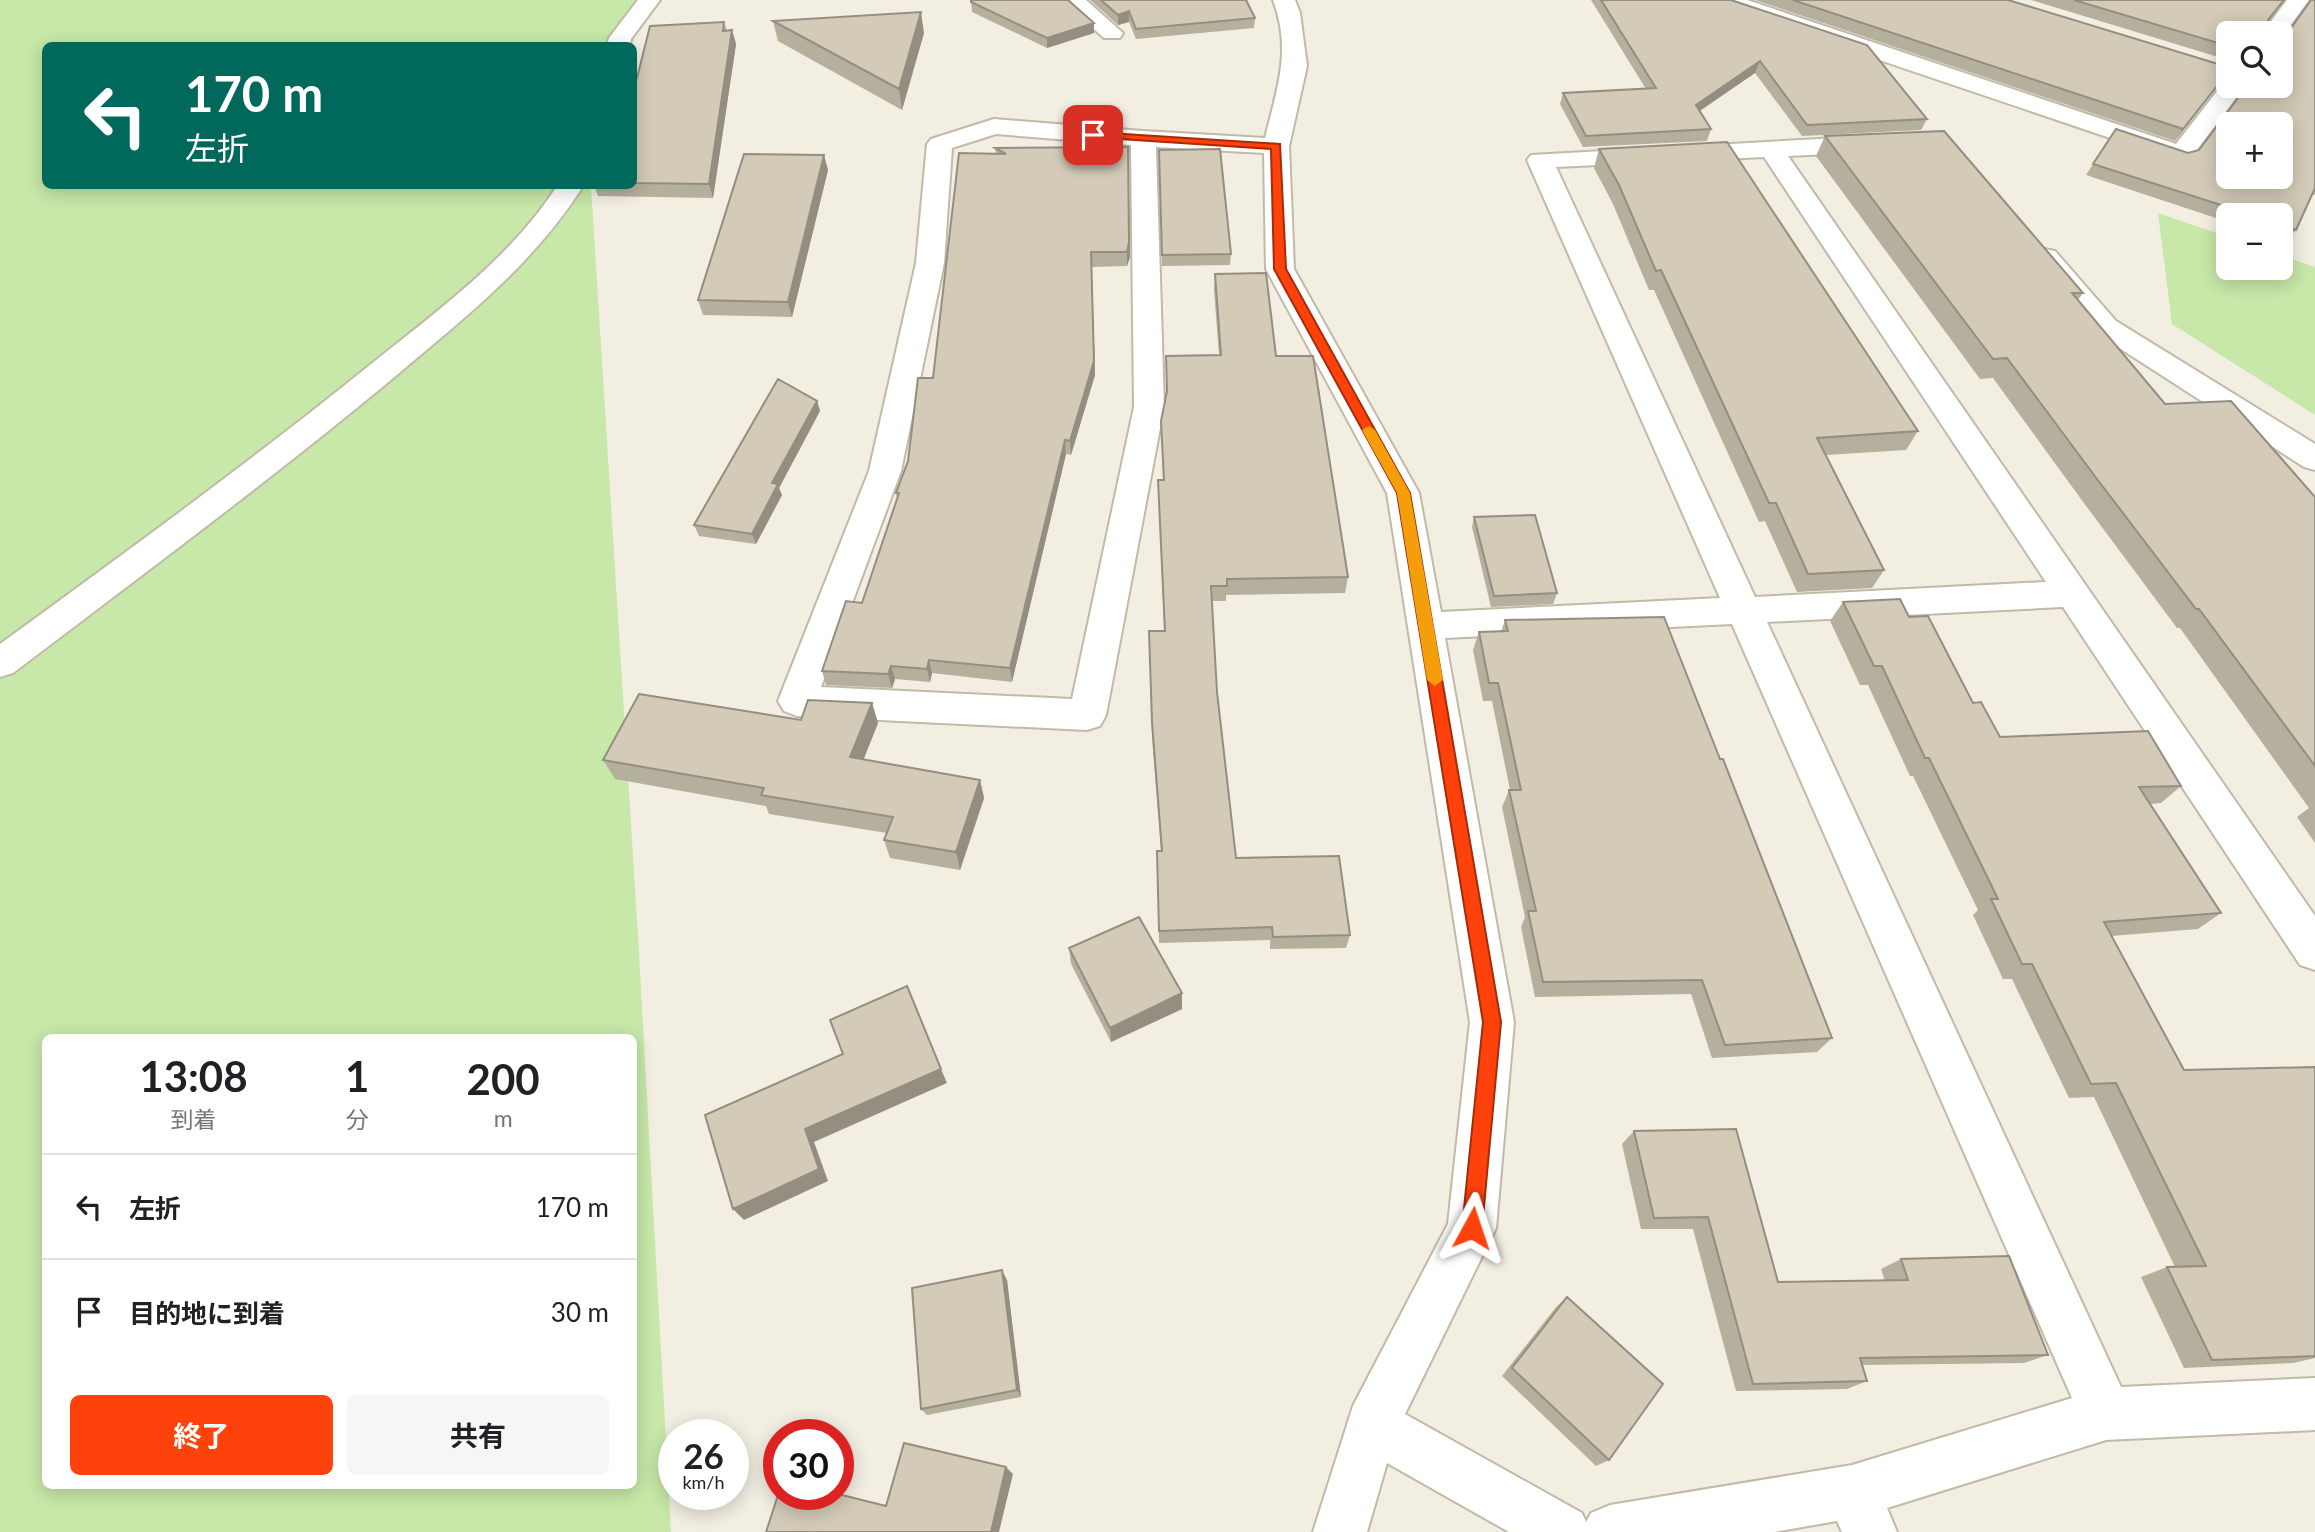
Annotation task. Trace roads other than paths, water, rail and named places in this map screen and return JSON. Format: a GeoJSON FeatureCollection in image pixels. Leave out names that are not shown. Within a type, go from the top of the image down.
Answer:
{"type":"FeatureCollection","features":[{"type":"Feature","properties":{"kind":"street"},"geometry":{"type":"LineString","coordinates":[[619,42],[649,0]]}},
{"type":"Feature","properties":{"kind":"street"},"geometry":{"type":"LineString","coordinates":[[1072,0],[1112,33]]}},
{"type":"Feature","properties":{"kind":"street"},"geometry":{"type":"LineString","coordinates":[[1284,0],[1289,13],[1295,66],[1276,146],[1280,269],[1403,493],[1492,1022],[1472,1228],[1372,1425],[1340,1532]]}},
{"type":"Feature","properties":{"kind":"street"},"geometry":{"type":"LineString","coordinates":[[1725,0],[2181,154],[2224,98]]}},
{"type":"Feature","properties":{"kind":"street"},"geometry":{"type":"LineString","coordinates":[[2279,21],[2288,2]]}},
{"type":"Feature","properties":{"kind":"street"},"geometry":{"type":"LineString","coordinates":[[1143,139],[1149,407],[1087,715],[797,701],[885,471],[930,264],[940,144],[994,126],[1143,139],[1276,146]]}},
{"type":"Feature","properties":{"kind":"street"},"geometry":{"type":"LineString","coordinates":[[1903,142],[1540,160],[2106,1414]]}},
{"type":"Feature","properties":{"kind":"street"},"geometry":{"type":"LineString","coordinates":[[1771,149],[2315,951]]}},
{"type":"Feature","properties":{"kind":"street"},"geometry":{"type":"LineString","coordinates":[[0,663],[294,444],[503,271],[556,210],[568,189]]}},
{"type":"Feature","properties":{"kind":"street"},"geometry":{"type":"LineString","coordinates":[[2024,234],[2106,327],[2315,459]]}},
{"type":"Feature","properties":{"kind":"street"},"geometry":{"type":"LineString","coordinates":[[1426,626],[2072,594]]}},
{"type":"Feature","properties":{"kind":"street"},"geometry":{"type":"LineString","coordinates":[[1610,1532],[1861,1512],[2106,1414],[2315,1404]]}},
{"type":"Feature","properties":{"kind":"street"},"geometry":{"type":"LineString","coordinates":[[1372,1425],[1563,1532]]}}]}
